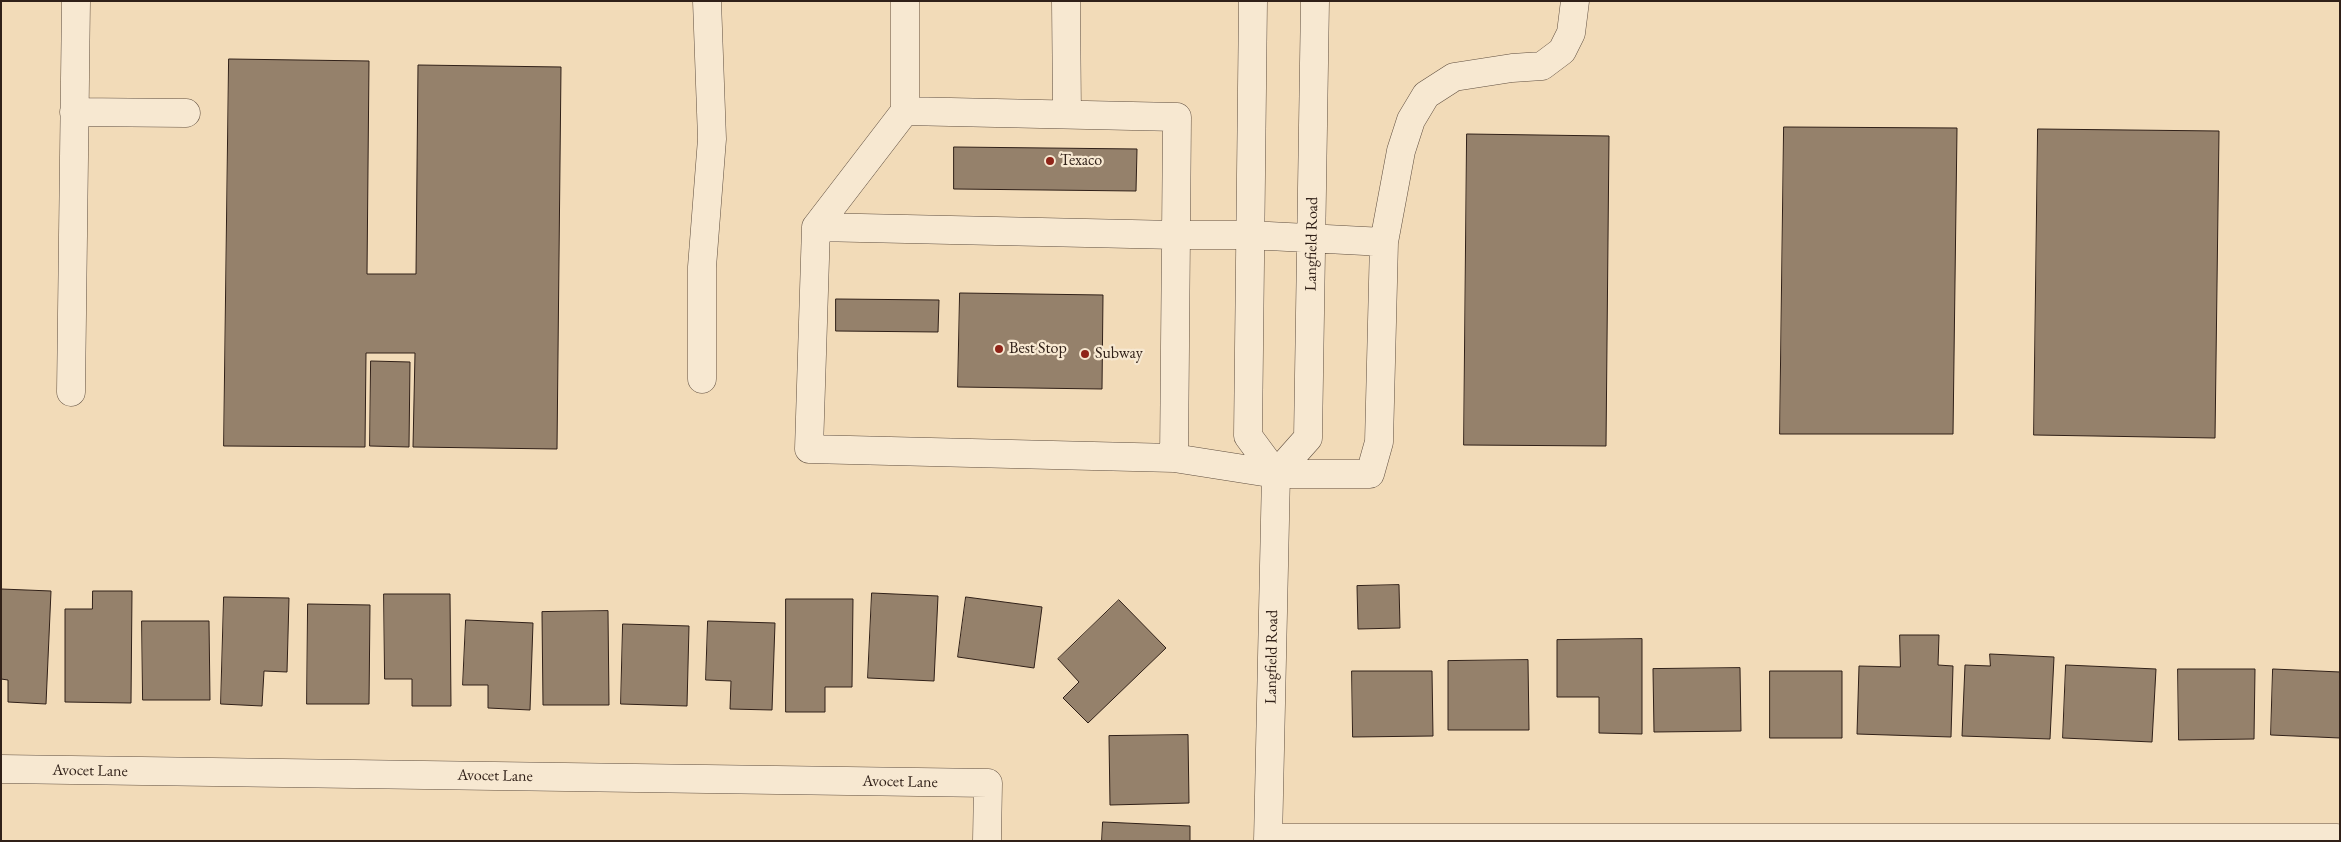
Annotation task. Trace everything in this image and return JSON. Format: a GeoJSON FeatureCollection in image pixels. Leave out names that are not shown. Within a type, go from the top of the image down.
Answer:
{"type":"FeatureCollection","features":[{"type":"Feature","properties":{"kind":"street"},"geometry":{"type":"LineString","coordinates":[[71,392],[76,1]]}},
{"type":"Feature","properties":{"kind":"street"},"geometry":{"type":"LineString","coordinates":[[702,379],[702,266],[712,139],[706,1]]}},
{"type":"Feature","properties":{"kind":"street"},"geometry":{"type":"LineString","coordinates":[[906,1],[905,111],[816,227],[809,449],[1174,458],[1276,474],[1370,474],[1379,442],[1384,242],[1402,151],[1411,120],[1426,95],[1454,77],[1512,68],[1542,66],[1562,52],[1571,33],[1575,1]]}},
{"type":"Feature","properties":{"kind":"street"},"geometry":{"type":"LineString","coordinates":[[1066,1],[1067,114]]}},
{"type":"Feature","properties":{"kind":"street"},"geometry":{"type":"LineString","coordinates":[[1253,1],[1248,436],[1276,474]]}},
{"type":"Feature","properties":{"kind":"street","name":"Langfield Road"},"geometry":{"type":"LineString","coordinates":[[1268,839],[1276,474],[1308,438],[1315,1]]}},
{"type":"Feature","properties":{"kind":"street"},"geometry":{"type":"LineString","coordinates":[[905,111],[1177,117],[1174,458]]}},
{"type":"Feature","properties":{"kind":"street"},"geometry":{"type":"LineString","coordinates":[[74,112],[186,113]]}},
{"type":"Feature","properties":{"kind":"street"},"geometry":{"type":"LineString","coordinates":[[816,227],[1250,235],[1312,240],[1384,242]]}},
{"type":"Feature","properties":{"kind":"street","name":"Avocet Lane"},"geometry":{"type":"LineString","coordinates":[[1,769],[988,783],[988,841]]}},
{"type":"Feature","properties":{"kind":"street"},"geometry":{"type":"LineString","coordinates":[[1268,839],[2118,840],[2337,838]]}},
{"type":"Feature","properties":{"kind":"building"},"geometry":{"type":"Polygon","coordinates":[[[229,59],[369,61],[367,274],[416,274],[418,65],[561,67],[557,449],[413,447],[415,353],[366,353],[365,447],[224,446],[229,59]]]}},
{"type":"Feature","properties":{"kind":"building"},"geometry":{"type":"Polygon","coordinates":[[[1784,127],[1957,128],[1953,434],[1780,434],[1784,127]]]}},
{"type":"Feature","properties":{"kind":"building"},"geometry":{"type":"Polygon","coordinates":[[[2038,129],[2219,131],[2215,438],[2034,435],[2038,129]]]}},
{"type":"Feature","properties":{"kind":"building"},"geometry":{"type":"Polygon","coordinates":[[[1467,134],[1609,136],[1606,446],[1464,445],[1467,134]]]}},
{"type":"Feature","properties":{"kind":"building"},"geometry":{"type":"Polygon","coordinates":[[[954,147],[1137,149],[1136,191],[954,189],[954,147]]]}},
{"type":"Feature","properties":{"kind":"building"},"geometry":{"type":"Polygon","coordinates":[[[960,293],[1103,295],[1102,389],[958,387],[960,293]]]}},
{"type":"Feature","properties":{"kind":"building"},"geometry":{"type":"Polygon","coordinates":[[[836,299],[939,300],[938,332],[836,331],[836,299]]]}},
{"type":"Feature","properties":{"kind":"building"},"geometry":{"type":"Polygon","coordinates":[[[371,361],[410,362],[409,447],[370,446],[371,361]]]}},
{"type":"Feature","properties":{"kind":"building"},"geometry":{"type":"Polygon","coordinates":[[[1399,585],[1400,628],[1358,629],[1357,586],[1399,585]]]}},
{"type":"Feature","properties":{"kind":"building"},"geometry":{"type":"Polygon","coordinates":[[[1,589],[51,591],[46,704],[8,702],[8,680],[1,679],[1,589]]]}},
{"type":"Feature","properties":{"kind":"building"},"geometry":{"type":"Polygon","coordinates":[[[93,591],[132,591],[131,703],[65,702],[65,609],[92,609],[93,591]]]}},
{"type":"Feature","properties":{"kind":"building"},"geometry":{"type":"Polygon","coordinates":[[[872,593],[938,596],[934,681],[868,678],[872,593]]]}},
{"type":"Feature","properties":{"kind":"building"},"geometry":{"type":"Polygon","coordinates":[[[384,594],[450,594],[451,706],[412,706],[412,679],[385,679],[384,594]]]}},
{"type":"Feature","properties":{"kind":"building"},"geometry":{"type":"Polygon","coordinates":[[[224,597],[289,598],[287,672],[264,671],[262,706],[221,704],[224,597]]]}},
{"type":"Feature","properties":{"kind":"building"},"geometry":{"type":"Polygon","coordinates":[[[966,597],[1042,607],[1034,668],[958,657],[966,597]]]}},
{"type":"Feature","properties":{"kind":"building"},"geometry":{"type":"Polygon","coordinates":[[[786,599],[853,599],[852,687],[825,687],[825,712],[786,712],[786,599]]]}},
{"type":"Feature","properties":{"kind":"building"},"geometry":{"type":"Polygon","coordinates":[[[1119,600],[1166,648],[1088,723],[1063,698],[1079,682],[1058,659],[1119,600]]]}},
{"type":"Feature","properties":{"kind":"building"},"geometry":{"type":"Polygon","coordinates":[[[308,604],[370,605],[369,704],[307,704],[308,604]]]}},
{"type":"Feature","properties":{"kind":"building"},"geometry":{"type":"Polygon","coordinates":[[[608,611],[609,705],[543,705],[542,612],[608,611]]]}},
{"type":"Feature","properties":{"kind":"building"},"geometry":{"type":"Polygon","coordinates":[[[466,620],[533,623],[530,710],[488,708],[488,685],[463,685],[466,620]]]}},
{"type":"Feature","properties":{"kind":"building"},"geometry":{"type":"Polygon","coordinates":[[[142,621],[209,621],[210,700],[143,700],[142,621]]]}},
{"type":"Feature","properties":{"kind":"building"},"geometry":{"type":"Polygon","coordinates":[[[708,621],[775,623],[772,710],[730,709],[731,681],[706,680],[708,621]]]}},
{"type":"Feature","properties":{"kind":"building"},"geometry":{"type":"Polygon","coordinates":[[[623,624],[689,626],[687,706],[621,704],[623,624]]]}},
{"type":"Feature","properties":{"kind":"building"},"geometry":{"type":"Polygon","coordinates":[[[1900,635],[1939,635],[1938,665],[1953,666],[1951,737],[1857,734],[1859,666],[1900,667],[1900,635]]]}},
{"type":"Feature","properties":{"kind":"building"},"geometry":{"type":"Polygon","coordinates":[[[1642,639],[1642,734],[1599,733],[1599,697],[1557,697],[1557,640],[1642,639]]]}},
{"type":"Feature","properties":{"kind":"building"},"geometry":{"type":"Polygon","coordinates":[[[1990,654],[2054,657],[2050,739],[1962,736],[1965,665],[1990,666],[1990,654]]]}},
{"type":"Feature","properties":{"kind":"building"},"geometry":{"type":"Polygon","coordinates":[[[1528,660],[1529,730],[1448,730],[1448,661],[1528,660]]]}},
{"type":"Feature","properties":{"kind":"building"},"geometry":{"type":"Polygon","coordinates":[[[2066,665],[2156,669],[2152,742],[2063,738],[2066,665]]]}},
{"type":"Feature","properties":{"kind":"building"},"geometry":{"type":"Polygon","coordinates":[[[1740,668],[1741,731],[1654,732],[1653,669],[1740,668]]]}},
{"type":"Feature","properties":{"kind":"building"},"geometry":{"type":"Polygon","coordinates":[[[2178,669],[2255,669],[2254,739],[2179,740],[2178,669]]]}},
{"type":"Feature","properties":{"kind":"building"},"geometry":{"type":"Polygon","coordinates":[[[2273,669],[2340,672],[2340,738],[2271,735],[2273,669]]]}},
{"type":"Feature","properties":{"kind":"building"},"geometry":{"type":"Polygon","coordinates":[[[1352,671],[1432,671],[1433,736],[1353,737],[1352,671]]]}},
{"type":"Feature","properties":{"kind":"building"},"geometry":{"type":"Polygon","coordinates":[[[1770,671],[1842,671],[1842,738],[1770,738],[1770,671]]]}},
{"type":"Feature","properties":{"kind":"building"},"geometry":{"type":"Polygon","coordinates":[[[1188,735],[1189,803],[1110,805],[1109,736],[1188,735]]]}},
{"type":"Feature","properties":{"kind":"building"},"geometry":{"type":"Polygon","coordinates":[[[1103,822],[1190,826],[1190,841],[1102,841],[1103,822]]]}},
{"type":"Feature","properties":{"kind":"place","name":"Texaco"},"geometry":{"type":"Point","coordinates":[1050,161]}},
{"type":"Feature","properties":{"kind":"place","name":"Best Stop"},"geometry":{"type":"Point","coordinates":[999,349]}},
{"type":"Feature","properties":{"kind":"place","name":"Subway"},"geometry":{"type":"Point","coordinates":[1085,354]}}]}
